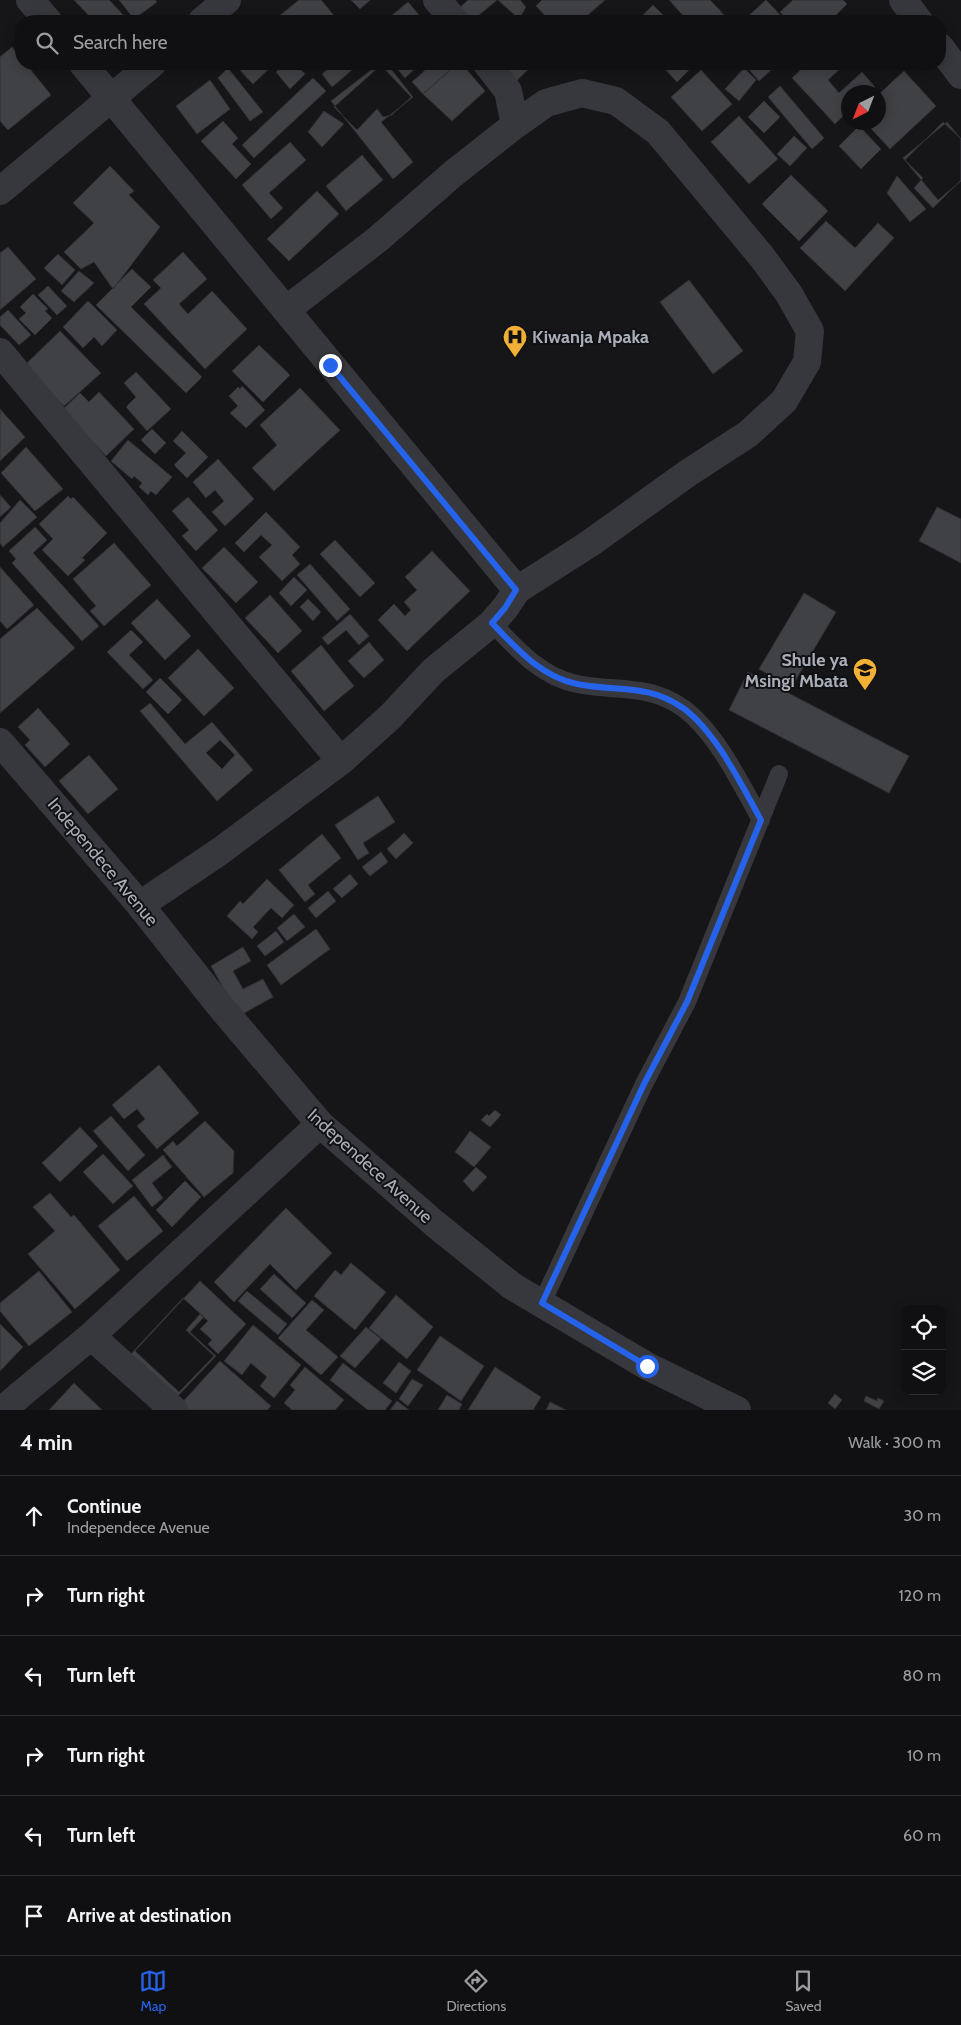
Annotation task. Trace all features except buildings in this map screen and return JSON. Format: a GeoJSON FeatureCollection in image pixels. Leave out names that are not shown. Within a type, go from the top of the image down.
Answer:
{"type":"FeatureCollection","features":[{"type":"Feature","properties":{"kind":"street"},"geometry":{"type":"LineString","coordinates":[[30,0],[43,15]]}},
{"type":"Feature","properties":{"kind":"street"},"geometry":{"type":"LineString","coordinates":[[209,15],[227,0]]}},
{"type":"Feature","properties":{"kind":"street"},"geometry":{"type":"LineString","coordinates":[[437,0],[450,15]]}},
{"type":"Feature","properties":{"kind":"street"},"geometry":{"type":"LineString","coordinates":[[903,0],[914,15]]}},
{"type":"Feature","properties":{"kind":"street"},"geometry":{"type":"LineString","coordinates":[[946,55],[961,75]]}},
{"type":"Feature","properties":{"kind":"street"},"geometry":{"type":"LineString","coordinates":[[88,70],[516,590]]}},
{"type":"Feature","properties":{"kind":"street"},"geometry":{"type":"LineString","coordinates":[[0,191],[145,70]]}},
{"type":"Feature","properties":{"kind":"street"},"geometry":{"type":"LineString","coordinates":[[492,70],[508,91],[515,125]]}},
{"type":"Feature","properties":{"kind":"street"},"geometry":{"type":"LineString","coordinates":[[140,905],[219,852],[341,761],[390,716],[433,672],[492,623],[505,608],[516,590],[589,544],[688,473],[748,434],[784,401],[807,362],[810,331],[790,294],[658,132],[616,102],[582,93],[546,103],[515,125],[454,172],[378,239],[286,310]]}},
{"type":"Feature","properties":{"kind":"street"},"geometry":{"type":"LineString","coordinates":[[0,352],[341,761]]}},
{"type":"Feature","properties":{"kind":"street","name":"Independece Avenue"},"geometry":{"type":"LineString","coordinates":[[0,742],[140,905],[220,1006],[320,1124],[435,1224],[512,1286],[647,1366],[737,1410]]}},
{"type":"Feature","properties":{"kind":"street"},"geometry":{"type":"LineString","coordinates":[[2,1410],[90,1336],[320,1124]]}},
{"type":"Feature","properties":{"kind":"street"},"geometry":{"type":"LineString","coordinates":[[90,1336],[174,1410]]}},
{"type":"Feature","properties":{"kind":"lane"},"geometry":{"type":"LineString","coordinates":[[492,623],[526,658],[549,673],[576,684],[650,691],[683,708],[713,739],[761,820]]}},
{"type":"Feature","properties":{"kind":"lane"},"geometry":{"type":"LineString","coordinates":[[542,1303],[644,1084],[687,1002],[779,774]]}},
{"type":"Feature","properties":{"kind":"place","name":"Kiwanja Mpaka"},"geometry":{"type":"Point","coordinates":[515,358]}},
{"type":"Feature","properties":{"kind":"place","name":"Shule ya Msingi Mbata"},"geometry":{"type":"Point","coordinates":[865,691]}},
{"type":"Feature","properties":{"kind":"route"},"geometry":{"type":"LineString","coordinates":[[330,365],[516,590],[505,608],[492,623],[526,658],[549,673],[576,684],[650,691],[683,708],[713,739],[761,820],[687,1002],[644,1084],[542,1303],[647,1366]]}}]}
